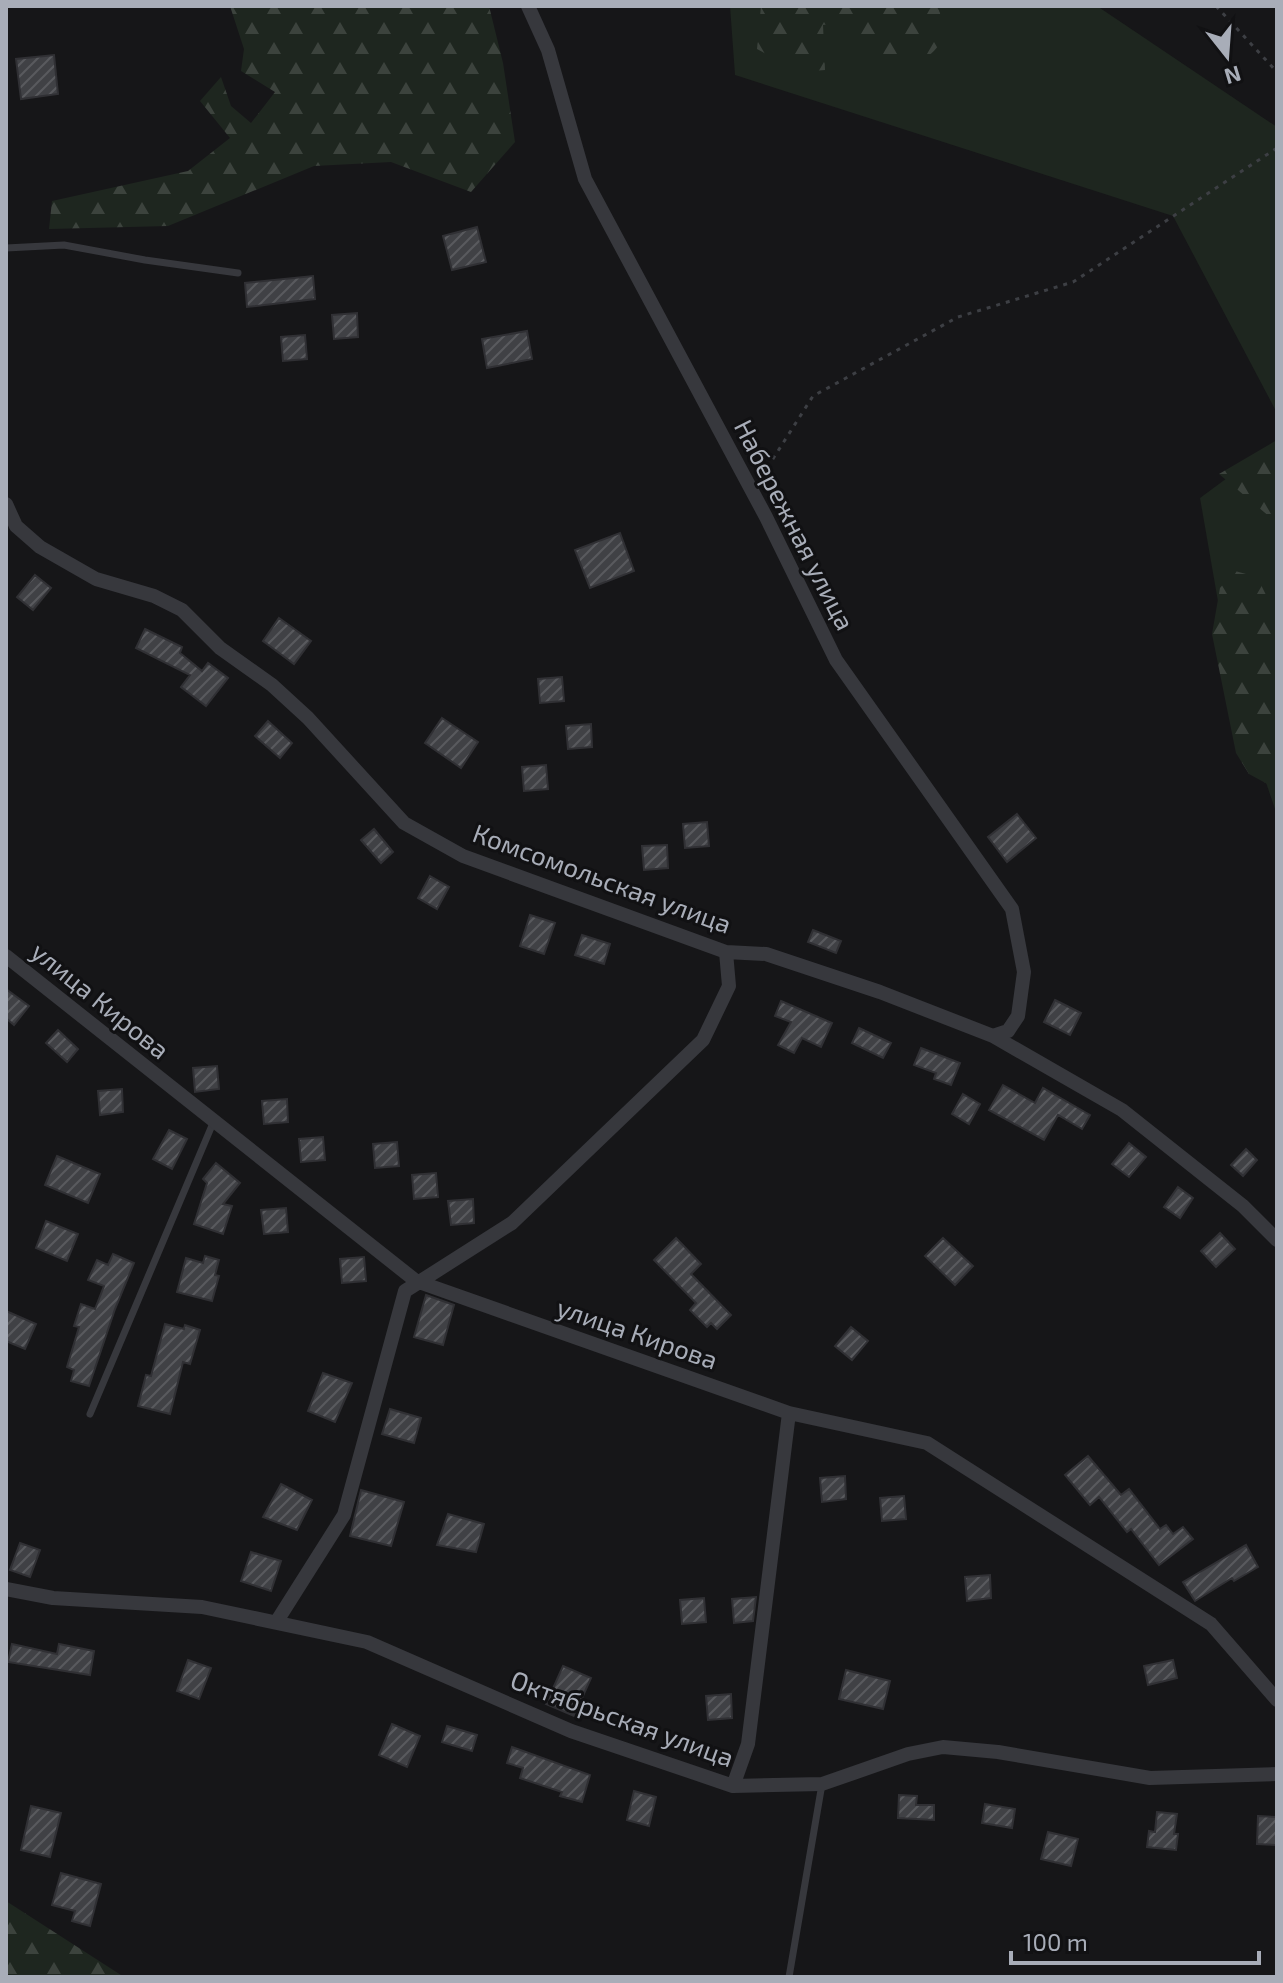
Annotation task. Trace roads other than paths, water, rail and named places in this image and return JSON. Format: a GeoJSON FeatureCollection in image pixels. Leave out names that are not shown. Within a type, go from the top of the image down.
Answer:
{"type":"FeatureCollection","features":[{"type":"Feature","properties":{"kind":"street","name":"Набережная улица"},"geometry":{"type":"LineString","coordinates":[[528,6],[548,50],[585,179],[752,493],[836,660],[1012,909],[1024,972],[1018,1016],[1008,1031],[993,1036]]}},
{"type":"Feature","properties":{"kind":"street","name":"Комсомольская улица"},"geometry":{"type":"LineString","coordinates":[[6,504],[16,526],[40,547],[96,579],[154,596],[182,610],[220,648],[272,685],[308,718],[404,823],[463,856],[726,952],[766,954],[880,992],[993,1036],[1122,1110],[1243,1206],[1277,1240]]}},
{"type":"Feature","properties":{"kind":"street"},"geometry":{"type":"LineString","coordinates":[[277,1621],[344,1515],[405,1291],[416,1281],[512,1223],[703,1040],[729,986],[726,952]]}},
{"type":"Feature","properties":{"kind":"street","name":"улица Кирова"},"geometry":{"type":"LineString","coordinates":[[6,956],[416,1281],[789,1413],[927,1443],[1211,1624],[1277,1700]]}},
{"type":"Feature","properties":{"kind":"street"},"geometry":{"type":"LineString","coordinates":[[733,1786],[748,1744],[789,1413]]}},
{"type":"Feature","properties":{"kind":"street","name":"Октябрьская улица"},"geometry":{"type":"LineString","coordinates":[[6,1589],[53,1598],[202,1607],[367,1642],[571,1731],[733,1786],[822,1784],[908,1754],[943,1747],[998,1752],[1150,1778],[1277,1774]]}},
{"type":"Feature","properties":{"kind":"lane"},"geometry":{"type":"LineString","coordinates":[[6,248],[64,245],[238,273]]}},
{"type":"Feature","properties":{"kind":"lane"},"geometry":{"type":"LineString","coordinates":[[90,1414],[213,1123]]}},
{"type":"Feature","properties":{"kind":"lane"},"geometry":{"type":"LineString","coordinates":[[789,1977],[822,1784]]}}]}
